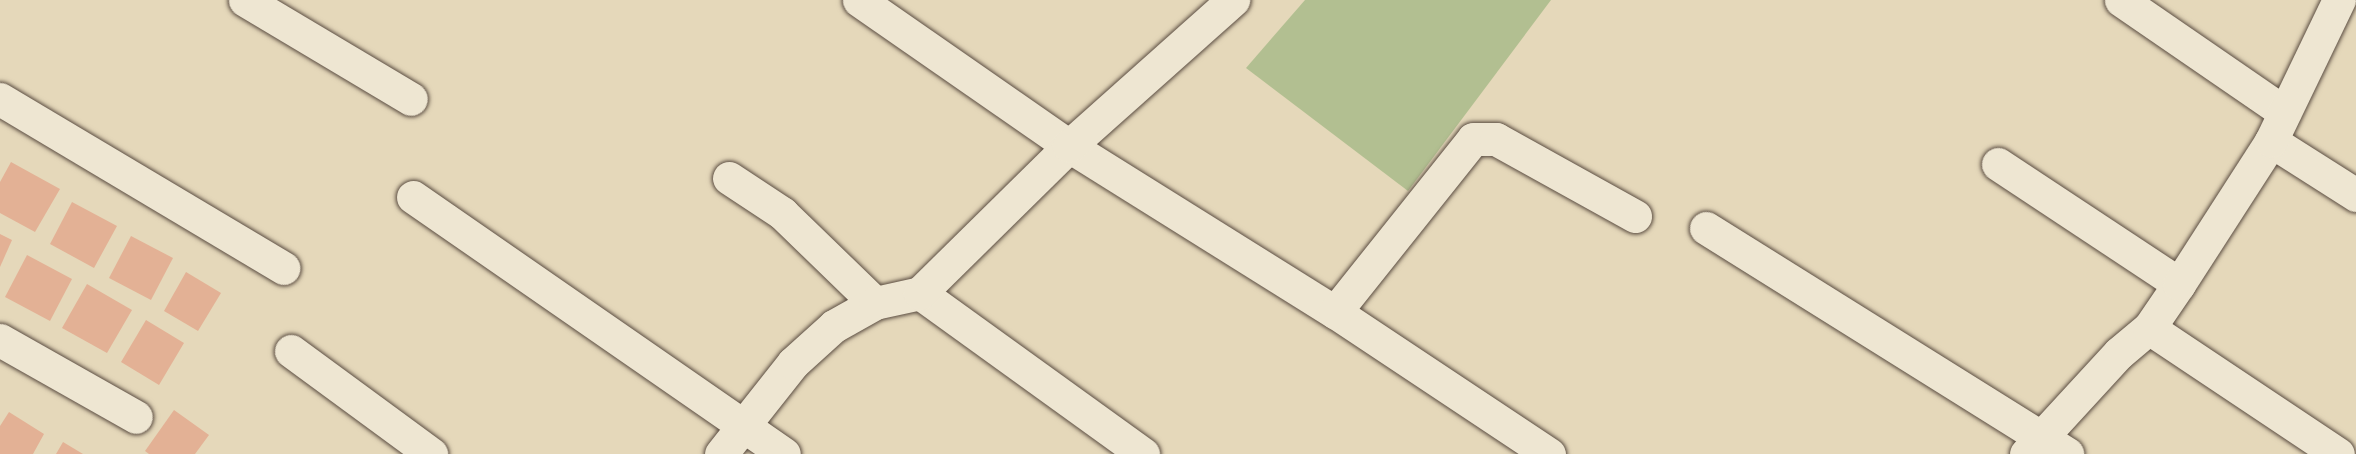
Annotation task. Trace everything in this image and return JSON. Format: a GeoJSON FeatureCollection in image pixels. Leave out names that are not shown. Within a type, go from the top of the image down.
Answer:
{"type":"FeatureCollection","features":[{"type":"Feature","properties":{"kind":"street"},"geometry":{"type":"LineString","coordinates":[[245,0],[411,99]]}},
{"type":"Feature","properties":{"kind":"street"},"geometry":{"type":"LineString","coordinates":[[859,0],[1069,146],[1335,312],[1548,454]]}},
{"type":"Feature","properties":{"kind":"street"},"geometry":{"type":"LineString","coordinates":[[2121,0],[2278,127],[2356,195]]}},
{"type":"Feature","properties":{"kind":"street"},"geometry":{"type":"LineString","coordinates":[[1706,228],[2045,448],[2149,328],[2180,284],[2278,127],[2338,0]]}},
{"type":"Feature","properties":{"kind":"street"},"geometry":{"type":"LineString","coordinates":[[721,454],[742,424],[793,363],[834,326],[875,303],[920,292],[1069,146],[1228,2]]}},
{"type":"Feature","properties":{"kind":"street"},"geometry":{"type":"LineString","coordinates":[[0,99],[283,268]]}},
{"type":"Feature","properties":{"kind":"street"},"geometry":{"type":"LineString","coordinates":[[1335,312],[1473,139],[1496,139],[1635,216]]}},
{"type":"Feature","properties":{"kind":"street"},"geometry":{"type":"LineString","coordinates":[[1998,164],[2180,284]]}},
{"type":"Feature","properties":{"kind":"street"},"geometry":{"type":"LineString","coordinates":[[729,178],[790,221],[875,303]]}},
{"type":"Feature","properties":{"kind":"street"},"geometry":{"type":"LineString","coordinates":[[413,197],[784,454]]}},
{"type":"Feature","properties":{"kind":"street"},"geometry":{"type":"LineString","coordinates":[[920,292],[1143,454]]}},
{"type":"Feature","properties":{"kind":"street"},"geometry":{"type":"LineString","coordinates":[[2149,328],[2338,454]]}},
{"type":"Feature","properties":{"kind":"street"},"geometry":{"type":"LineString","coordinates":[[0,340],[136,417]]}},
{"type":"Feature","properties":{"kind":"street"},"geometry":{"type":"LineString","coordinates":[[291,351],[431,454]]}},
{"type":"Feature","properties":{"kind":"green space"},"geometry":{"type":"Polygon","coordinates":[[[1305,0],[1551,0],[1408,191],[1246,68],[1305,0]]]}},
{"type":"Feature","properties":{"kind":"building"},"geometry":{"type":"Polygon","coordinates":[[[11,162],[60,189],[35,232],[0,213],[0,182],[11,162]]]}},
{"type":"Feature","properties":{"kind":"building"},"geometry":{"type":"Polygon","coordinates":[[[72,202],[117,226],[94,268],[50,244],[72,202]]]}},
{"type":"Feature","properties":{"kind":"building"},"geometry":{"type":"Polygon","coordinates":[[[0,234],[12,240],[0,267],[0,234]]]}},
{"type":"Feature","properties":{"kind":"building"},"geometry":{"type":"Polygon","coordinates":[[[131,236],[173,258],[151,300],[109,278],[131,236]]]}},
{"type":"Feature","properties":{"kind":"building"},"geometry":{"type":"Polygon","coordinates":[[[27,255],[72,279],[50,321],[5,297],[27,255]]]}},
{"type":"Feature","properties":{"kind":"building"},"geometry":{"type":"Polygon","coordinates":[[[186,272],[221,293],[198,331],[164,311],[186,272]]]}},
{"type":"Feature","properties":{"kind":"building"},"geometry":{"type":"Polygon","coordinates":[[[87,284],[132,310],[107,353],[62,328],[87,284]]]}},
{"type":"Feature","properties":{"kind":"building"},"geometry":{"type":"Polygon","coordinates":[[[146,320],[184,343],[159,385],[121,362],[146,320]]]}},
{"type":"Feature","properties":{"kind":"building"},"geometry":{"type":"Polygon","coordinates":[[[174,410],[209,435],[195,454],[149,454],[145,451],[174,410]]]}},
{"type":"Feature","properties":{"kind":"building"},"geometry":{"type":"Polygon","coordinates":[[[9,412],[44,434],[33,454],[0,454],[0,426],[9,412]]]}},
{"type":"Feature","properties":{"kind":"building"},"geometry":{"type":"Polygon","coordinates":[[[63,442],[83,454],[56,454],[63,442]]]}}]}
